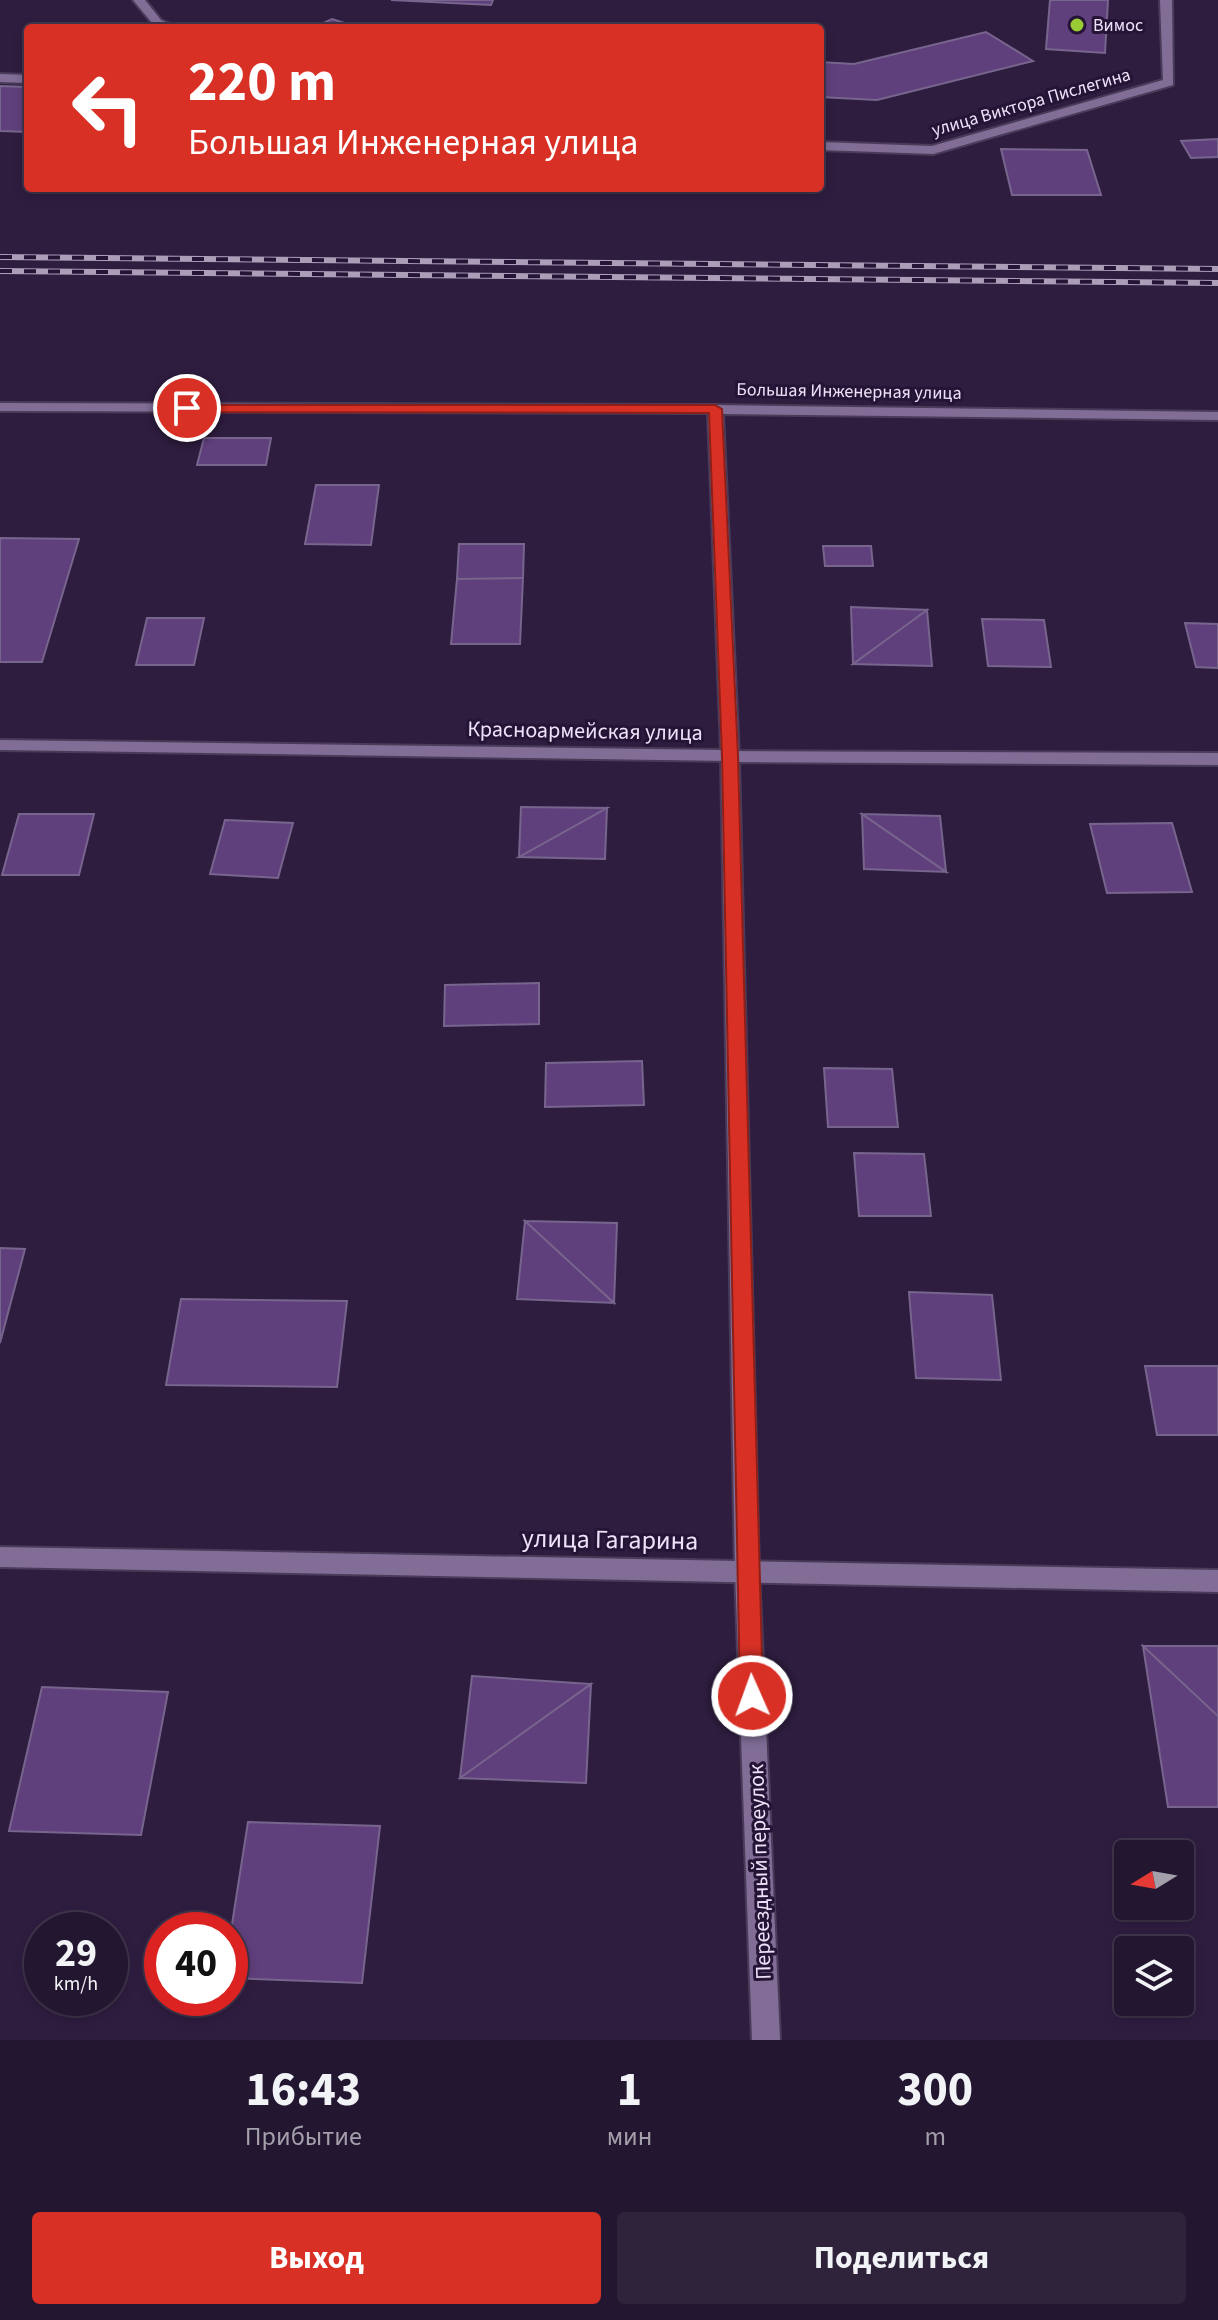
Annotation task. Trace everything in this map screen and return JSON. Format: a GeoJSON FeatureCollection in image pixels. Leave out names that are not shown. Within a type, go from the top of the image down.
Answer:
{"type":"FeatureCollection","features":[{"type":"Feature","properties":{"kind":"street"},"geometry":{"type":"LineString","coordinates":[[139,0],[157,22],[162,24]]}},
{"type":"Feature","properties":{"kind":"street","name":"улица Виктора Пислегина"},"geometry":{"type":"LineString","coordinates":[[824,146],[933,150],[1169,82],[1166,0]]}},
{"type":"Feature","properties":{"kind":"street"},"geometry":{"type":"LineString","coordinates":[[0,78],[24,79]]}},
{"type":"Feature","properties":{"kind":"street","name":"Большая Инженерная улица"},"geometry":{"type":"LineString","coordinates":[[0,407],[715,409],[1218,416]]}},
{"type":"Feature","properties":{"kind":"street","name":"Переездный переулок"},"geometry":{"type":"LineString","coordinates":[[715,409],[730,756],[747,1571],[766,2040]]}},
{"type":"Feature","properties":{"kind":"street","name":"Красноармейская улица"},"geometry":{"type":"LineString","coordinates":[[0,745],[730,756],[1218,759]]}},
{"type":"Feature","properties":{"kind":"street","name":"улица Гагарина"},"geometry":{"type":"LineString","coordinates":[[0,1557],[1218,1581]]}},
{"type":"Feature","properties":{"kind":"building"},"geometry":{"type":"Polygon","coordinates":[[[391,0],[493,0],[491,5],[391,0]]]}},
{"type":"Feature","properties":{"kind":"building","name":"Вимос"},"geometry":{"type":"Polygon","coordinates":[[[1050,0],[1108,0],[1105,53],[1046,49],[1050,0]]]}},
{"type":"Feature","properties":{"kind":"building"},"geometry":{"type":"Polygon","coordinates":[[[332,19],[348,24],[321,24],[332,19]]]}},
{"type":"Feature","properties":{"kind":"building"},"geometry":{"type":"Polygon","coordinates":[[[986,32],[1033,61],[877,100],[824,97],[824,62],[854,64],[986,32]]]}},
{"type":"Feature","properties":{"kind":"building"},"geometry":{"type":"Polygon","coordinates":[[[0,86],[24,87],[24,132],[0,131],[0,86]]]}},
{"type":"Feature","properties":{"kind":"building"},"geometry":{"type":"Polygon","coordinates":[[[1218,139],[1218,157],[1191,158],[1181,141],[1218,139]]]}},
{"type":"Feature","properties":{"kind":"building"},"geometry":{"type":"Polygon","coordinates":[[[1001,149],[1087,150],[1101,195],[1012,195],[1001,149]]]}},
{"type":"Feature","properties":{"kind":"building"},"geometry":{"type":"Polygon","coordinates":[[[204,438],[271,438],[266,465],[197,465],[204,438]]]}},
{"type":"Feature","properties":{"kind":"building"},"geometry":{"type":"Polygon","coordinates":[[[316,485],[379,485],[371,545],[305,544],[316,485]]]}},
{"type":"Feature","properties":{"kind":"building"},"geometry":{"type":"Polygon","coordinates":[[[0,538],[79,539],[42,662],[0,662],[0,538]]]}},
{"type":"Feature","properties":{"kind":"building"},"geometry":{"type":"Polygon","coordinates":[[[459,544],[524,544],[523,578],[457,579],[459,544]]]}},
{"type":"Feature","properties":{"kind":"building"},"geometry":{"type":"Polygon","coordinates":[[[823,546],[871,546],[873,566],[825,566],[823,546]]]}},
{"type":"Feature","properties":{"kind":"building"},"geometry":{"type":"Polygon","coordinates":[[[523,578],[520,644],[451,644],[457,579],[523,578]]]}},
{"type":"Feature","properties":{"kind":"building"},"geometry":{"type":"Polygon","coordinates":[[[851,607],[927,610],[853,664],[851,607]]]}},
{"type":"Feature","properties":{"kind":"building"},"geometry":{"type":"Polygon","coordinates":[[[927,610],[932,666],[853,664],[927,610]]]}},
{"type":"Feature","properties":{"kind":"building"},"geometry":{"type":"Polygon","coordinates":[[[147,618],[204,618],[194,665],[136,665],[147,618]]]}},
{"type":"Feature","properties":{"kind":"building"},"geometry":{"type":"Polygon","coordinates":[[[982,619],[1044,620],[1051,667],[988,666],[982,619]]]}},
{"type":"Feature","properties":{"kind":"building"},"geometry":{"type":"Polygon","coordinates":[[[1185,623],[1218,624],[1218,668],[1196,667],[1185,623]]]}},
{"type":"Feature","properties":{"kind":"building"},"geometry":{"type":"Polygon","coordinates":[[[521,807],[607,808],[519,857],[521,807]]]}},
{"type":"Feature","properties":{"kind":"building"},"geometry":{"type":"Polygon","coordinates":[[[607,808],[605,859],[519,857],[607,808]]]}},
{"type":"Feature","properties":{"kind":"building"},"geometry":{"type":"Polygon","coordinates":[[[19,814],[94,814],[79,875],[2,875],[19,814]]]}},
{"type":"Feature","properties":{"kind":"building"},"geometry":{"type":"Polygon","coordinates":[[[862,814],[946,872],[864,869],[862,814]]]}},
{"type":"Feature","properties":{"kind":"building"},"geometry":{"type":"Polygon","coordinates":[[[862,814],[940,816],[946,872],[862,814]]]}},
{"type":"Feature","properties":{"kind":"building"},"geometry":{"type":"Polygon","coordinates":[[[225,820],[293,823],[278,878],[210,874],[225,820]]]}},
{"type":"Feature","properties":{"kind":"building"},"geometry":{"type":"Polygon","coordinates":[[[1172,823],[1192,892],[1107,893],[1090,824],[1172,823]]]}},
{"type":"Feature","properties":{"kind":"building"},"geometry":{"type":"Polygon","coordinates":[[[539,983],[539,1024],[444,1026],[445,985],[539,983]]]}},
{"type":"Feature","properties":{"kind":"building"},"geometry":{"type":"Polygon","coordinates":[[[642,1061],[644,1105],[545,1107],[546,1063],[642,1061]]]}},
{"type":"Feature","properties":{"kind":"building"},"geometry":{"type":"Polygon","coordinates":[[[824,1068],[892,1069],[898,1127],[828,1127],[824,1068]]]}},
{"type":"Feature","properties":{"kind":"building"},"geometry":{"type":"Polygon","coordinates":[[[854,1153],[924,1154],[931,1216],[859,1216],[854,1153]]]}},
{"type":"Feature","properties":{"kind":"building"},"geometry":{"type":"Polygon","coordinates":[[[525,1221],[614,1303],[517,1299],[525,1221]]]}},
{"type":"Feature","properties":{"kind":"building"},"geometry":{"type":"Polygon","coordinates":[[[525,1221],[617,1223],[614,1303],[525,1221]]]}},
{"type":"Feature","properties":{"kind":"building"},"geometry":{"type":"Polygon","coordinates":[[[0,1248],[25,1249],[0,1343],[0,1248]]]}},
{"type":"Feature","properties":{"kind":"building"},"geometry":{"type":"Polygon","coordinates":[[[909,1292],[992,1295],[1001,1380],[916,1378],[909,1292]]]}},
{"type":"Feature","properties":{"kind":"building"},"geometry":{"type":"Polygon","coordinates":[[[181,1299],[347,1301],[337,1387],[166,1385],[181,1299]]]}},
{"type":"Feature","properties":{"kind":"building"},"geometry":{"type":"Polygon","coordinates":[[[1145,1366],[1218,1366],[1218,1435],[1157,1435],[1145,1366]]]}},
{"type":"Feature","properties":{"kind":"building"},"geometry":{"type":"Polygon","coordinates":[[[1143,1646],[1218,1716],[1218,1807],[1168,1807],[1143,1646]]]}},
{"type":"Feature","properties":{"kind":"building"},"geometry":{"type":"Polygon","coordinates":[[[1143,1646],[1218,1646],[1218,1716],[1143,1646]]]}},
{"type":"Feature","properties":{"kind":"building"},"geometry":{"type":"Polygon","coordinates":[[[472,1676],[591,1684],[460,1778],[472,1676]]]}},
{"type":"Feature","properties":{"kind":"building"},"geometry":{"type":"Polygon","coordinates":[[[591,1684],[586,1783],[460,1778],[591,1684]]]}},
{"type":"Feature","properties":{"kind":"building"},"geometry":{"type":"Polygon","coordinates":[[[42,1687],[168,1692],[141,1835],[9,1831],[42,1687]]]}},
{"type":"Feature","properties":{"kind":"building"},"geometry":{"type":"Polygon","coordinates":[[[248,1822],[380,1826],[362,1983],[248,1979],[248,1912],[234,1912],[248,1822]]]}},
{"type":"Feature","properties":{"kind":"railway"},"geometry":{"type":"LineString","coordinates":[[0,257],[1218,269]]}},
{"type":"Feature","properties":{"kind":"railway"},"geometry":{"type":"LineString","coordinates":[[0,271],[1218,283]]}},
{"type":"Feature","properties":{"kind":"place","name":"Вимос"},"geometry":{"type":"Point","coordinates":[1077,25]}},
{"type":"Feature","properties":{"kind":"route"},"geometry":{"type":"LineString","coordinates":[[187,408],[715,409],[730,756],[752,1696]]}}]}
